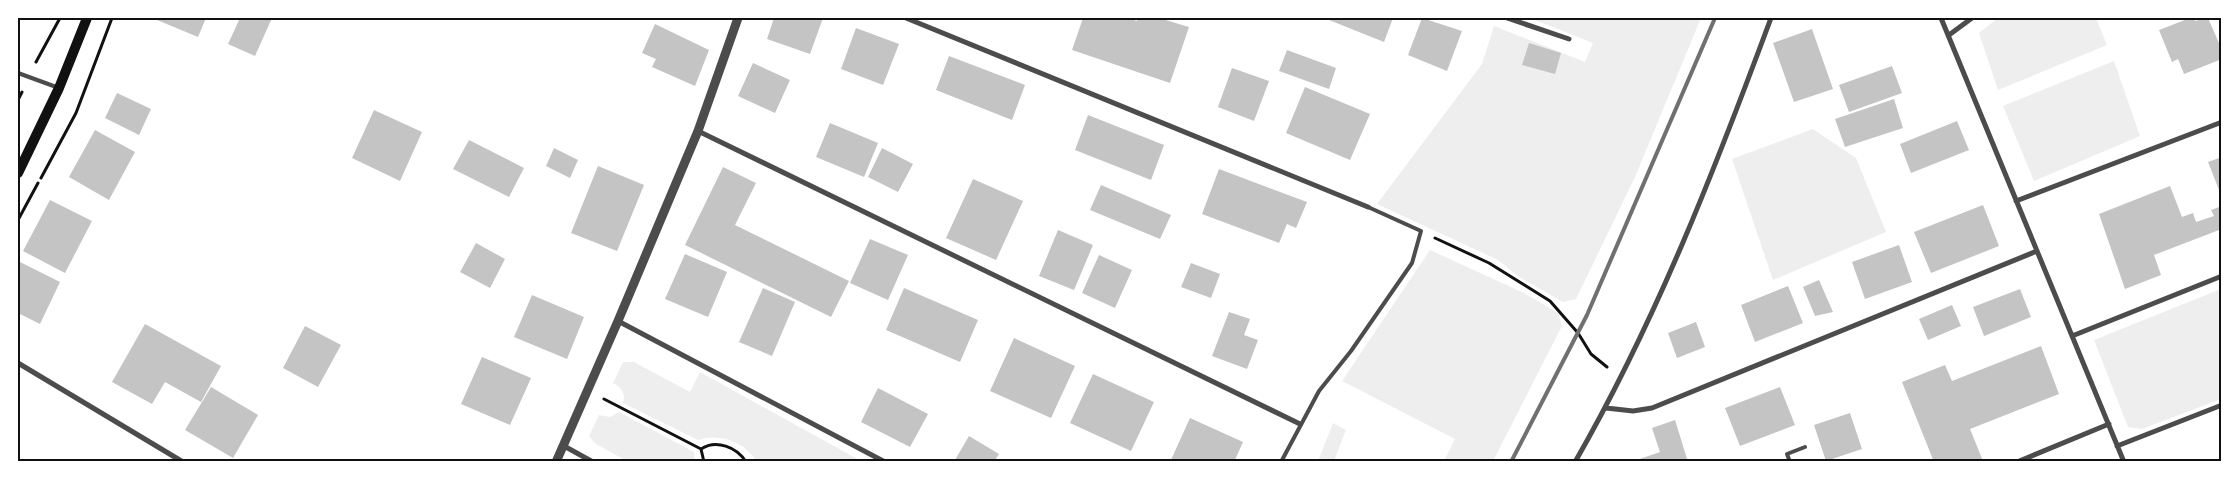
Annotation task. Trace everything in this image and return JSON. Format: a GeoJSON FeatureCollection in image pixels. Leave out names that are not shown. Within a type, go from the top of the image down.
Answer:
{"type":"FeatureCollection","features":[{"type":"Feature","properties":{"kind":"main road"},"geometry":{"type":"LineString","coordinates":[[18,173],[58,88],[87,18]]}},
{"type":"Feature","properties":{"kind":"street"},"geometry":{"type":"LineString","coordinates":[[556,462],[698,132],[738,18]]}},
{"type":"Feature","properties":{"kind":"street"},"geometry":{"type":"LineString","coordinates":[[906,18],[1368,207]]}},
{"type":"Feature","properties":{"kind":"street"},"geometry":{"type":"LineString","coordinates":[[1507,18],[1569,39]]}},
{"type":"Feature","properties":{"kind":"street"},"geometry":{"type":"LineString","coordinates":[[1575,462],[1606,408],[1721,153],[1771,18]]}},
{"type":"Feature","properties":{"kind":"street"},"geometry":{"type":"LineString","coordinates":[[1941,18],[2124,462]]}},
{"type":"Feature","properties":{"kind":"street"},"geometry":{"type":"LineString","coordinates":[[1949,35],[1972,18]]}},
{"type":"Feature","properties":{"kind":"street"},"geometry":{"type":"LineString","coordinates":[[2016,201],[2222,122]]}},
{"type":"Feature","properties":{"kind":"street"},"geometry":{"type":"LineString","coordinates":[[698,132],[1300,424]]}},
{"type":"Feature","properties":{"kind":"street"},"geometry":{"type":"LineString","coordinates":[[1606,408],[1633,411],[1652,408],[2037,251]]}},
{"type":"Feature","properties":{"kind":"street"},"geometry":{"type":"LineString","coordinates":[[2072,336],[2222,276]]}},
{"type":"Feature","properties":{"kind":"street"},"geometry":{"type":"LineString","coordinates":[[618,321],[885,462]]}},
{"type":"Feature","properties":{"kind":"street"},"geometry":{"type":"LineString","coordinates":[[18,363],[183,462]]}},
{"type":"Feature","properties":{"kind":"street"},"geometry":{"type":"LineString","coordinates":[[2118,446],[2222,406]]}},
{"type":"Feature","properties":{"kind":"street"},"geometry":{"type":"LineString","coordinates":[[2017,462],[2108,424]]}},
{"type":"Feature","properties":{"kind":"street"},"geometry":{"type":"LineString","coordinates":[[564,446],[593,462]]}},
{"type":"Feature","properties":{"kind":"lane"},"geometry":{"type":"LineString","coordinates":[[18,73],[58,88]]}},
{"type":"Feature","properties":{"kind":"lane"},"geometry":{"type":"LineString","coordinates":[[1281,462],[1319,391],[1351,351],[1412,262],[1421,231],[1368,207]]}},
{"type":"Feature","properties":{"kind":"lane"},"geometry":{"type":"LineString","coordinates":[[1790,462],[1787,454],[1805,447]]}},
{"type":"Feature","properties":{"kind":"path"},"geometry":{"type":"LineString","coordinates":[[43,48],[60,18]]}},
{"type":"Feature","properties":{"kind":"path"},"geometry":{"type":"LineString","coordinates":[[1421,231],[1489,264],[1550,301],[1578,333],[1591,354],[1601,364],[1621,376]]}},
{"type":"Feature","properties":{"kind":"path"},"geometry":{"type":"LineString","coordinates":[[602,398],[701,448],[708,445],[725,446],[736,450],[746,462]]}},
{"type":"Feature","properties":{"kind":"path"},"geometry":{"type":"LineString","coordinates":[[701,448],[704,462]]}},
{"type":"Feature","properties":{"kind":"shaded area"},"geometry":{"type":"Polygon","coordinates":[[[1530,18],[1701,18],[1635,177],[1576,299],[1563,302],[1519,277],[1498,260],[1377,204],[1482,64],[1494,26],[1585,62],[1593,43],[1530,18]]]}},
{"type":"Feature","properties":{"kind":"shaded area"},"geometry":{"type":"Polygon","coordinates":[[[1998,18],[2096,18],[2107,45],[1998,90],[1979,33],[1998,18]]]}},
{"type":"Feature","properties":{"kind":"shaded area"},"geometry":{"type":"Polygon","coordinates":[[[2114,61],[2140,136],[2034,181],[2003,106],[2114,61]]]}},
{"type":"Feature","properties":{"kind":"shaded area"},"geometry":{"type":"Polygon","coordinates":[[[1813,129],[1856,158],[1886,232],[1773,280],[1732,159],[1813,129]]]}},
{"type":"Feature","properties":{"kind":"shaded area"},"geometry":{"type":"Polygon","coordinates":[[[1430,250],[1524,293],[1558,313],[1562,326],[1493,461],[1444,461],[1455,439],[1342,381],[1430,250]]]}},
{"type":"Feature","properties":{"kind":"shaded area"},"geometry":{"type":"Polygon","coordinates":[[[2221,289],[2221,399],[2142,429],[2128,427],[2094,340],[2221,289]]]}},
{"type":"Feature","properties":{"kind":"shaded area"},"geometry":{"type":"Polygon","coordinates":[[[623,362],[634,362],[690,392],[700,372],[861,461],[756,461],[745,448],[730,440],[706,438],[698,440],[623,403],[623,391],[613,383],[623,362]]]}},
{"type":"Feature","properties":{"kind":"shaded area"},"geometry":{"type":"Polygon","coordinates":[[[619,412],[694,452],[695,461],[627,461],[596,444],[589,436],[599,415],[610,417],[619,412]]]}},
{"type":"Feature","properties":{"kind":"shaded area"},"geometry":{"type":"Polygon","coordinates":[[[1333,423],[1346,430],[1334,461],[1318,461],[1333,423]]]}},
{"type":"Feature","properties":{"kind":"building"},"geometry":{"type":"Polygon","coordinates":[[[158,18],[206,18],[198,37],[157,20],[158,18]]]}},
{"type":"Feature","properties":{"kind":"building"},"geometry":{"type":"Polygon","coordinates":[[[240,18],[272,18],[255,56],[228,44],[240,18]]]}},
{"type":"Feature","properties":{"kind":"building"},"geometry":{"type":"Polygon","coordinates":[[[774,18],[823,18],[810,54],[767,39],[774,18]]]}},
{"type":"Feature","properties":{"kind":"building"},"geometry":{"type":"Polygon","coordinates":[[[1083,18],[1126,18],[1137,21],[1138,18],[1159,18],[1189,27],[1170,83],[1072,50],[1083,18]]]}},
{"type":"Feature","properties":{"kind":"building"},"geometry":{"type":"Polygon","coordinates":[[[1324,18],[1393,18],[1384,42],[1324,18]]]}},
{"type":"Feature","properties":{"kind":"building"},"geometry":{"type":"Polygon","coordinates":[[[1422,18],[1462,31],[1447,71],[1408,55],[1422,18]]]}},
{"type":"Feature","properties":{"kind":"building"},"geometry":{"type":"Polygon","coordinates":[[[2194,18],[2195,21],[2208,18],[2222,50],[2222,59],[2184,74],[2178,59],[2172,62],[2159,30],[2194,18]]]}},
{"type":"Feature","properties":{"kind":"building"},"geometry":{"type":"Polygon","coordinates":[[[655,24],[709,50],[695,86],[652,67],[656,59],[642,53],[655,24]]]}},
{"type":"Feature","properties":{"kind":"building"},"geometry":{"type":"Polygon","coordinates":[[[856,28],[899,44],[883,85],[841,69],[856,28]]]}},
{"type":"Feature","properties":{"kind":"building"},"geometry":{"type":"Polygon","coordinates":[[[1812,29],[1833,89],[1794,102],[1773,43],[1812,29]]]}},
{"type":"Feature","properties":{"kind":"building"},"geometry":{"type":"Polygon","coordinates":[[[1529,43],[1561,53],[1555,74],[1522,65],[1529,43]]]}},
{"type":"Feature","properties":{"kind":"building"},"geometry":{"type":"Polygon","coordinates":[[[1287,50],[1336,68],[1329,89],[1279,71],[1287,50]]]}},
{"type":"Feature","properties":{"kind":"building"},"geometry":{"type":"Polygon","coordinates":[[[949,56],[1025,85],[1012,120],[936,90],[949,56]]]}},
{"type":"Feature","properties":{"kind":"building"},"geometry":{"type":"Polygon","coordinates":[[[753,63],[790,80],[775,113],[738,96],[753,63]]]}},
{"type":"Feature","properties":{"kind":"building"},"geometry":{"type":"Polygon","coordinates":[[[1892,66],[1902,93],[1849,112],[1839,85],[1892,66]]]}},
{"type":"Feature","properties":{"kind":"building"},"geometry":{"type":"Polygon","coordinates":[[[1232,68],[1269,81],[1254,121],[1218,107],[1232,68]]]}},
{"type":"Feature","properties":{"kind":"building"},"geometry":{"type":"Polygon","coordinates":[[[1305,87],[1370,114],[1350,160],[1286,133],[1305,87]]]}},
{"type":"Feature","properties":{"kind":"building"},"geometry":{"type":"Polygon","coordinates":[[[117,93],[151,109],[139,135],[105,118],[117,93]]]}},
{"type":"Feature","properties":{"kind":"building"},"geometry":{"type":"Polygon","coordinates":[[[1894,99],[1903,128],[1845,147],[1835,119],[1894,99]]]}},
{"type":"Feature","properties":{"kind":"building"},"geometry":{"type":"Polygon","coordinates":[[[374,110],[422,132],[400,181],[352,158],[374,110]]]}},
{"type":"Feature","properties":{"kind":"building"},"geometry":{"type":"Polygon","coordinates":[[[1088,115],[1164,145],[1151,180],[1075,150],[1088,115]]]}},
{"type":"Feature","properties":{"kind":"building"},"geometry":{"type":"Polygon","coordinates":[[[1957,121],[1969,150],[1911,173],[1900,144],[1957,121]]]}},
{"type":"Feature","properties":{"kind":"building"},"geometry":{"type":"Polygon","coordinates":[[[830,123],[878,143],[864,177],[816,157],[830,123]]]}},
{"type":"Feature","properties":{"kind":"building"},"geometry":{"type":"Polygon","coordinates":[[[95,130],[135,152],[109,200],[69,177],[95,130]]]}},
{"type":"Feature","properties":{"kind":"building"},"geometry":{"type":"Polygon","coordinates":[[[469,140],[524,168],[509,197],[453,169],[469,140]]]}},
{"type":"Feature","properties":{"kind":"building"},"geometry":{"type":"Polygon","coordinates":[[[554,148],[578,160],[570,178],[546,166],[554,148]]]}},
{"type":"Feature","properties":{"kind":"building"},"geometry":{"type":"Polygon","coordinates":[[[882,148],[913,164],[898,192],[868,177],[882,148]]]}},
{"type":"Feature","properties":{"kind":"building"},"geometry":{"type":"Polygon","coordinates":[[[2222,157],[2222,195],[2221,195],[2208,162],[2222,157]]]}},
{"type":"Feature","properties":{"kind":"building"},"geometry":{"type":"Polygon","coordinates":[[[598,166],[644,185],[617,251],[571,233],[598,166]]]}},
{"type":"Feature","properties":{"kind":"building"},"geometry":{"type":"Polygon","coordinates":[[[723,167],[756,183],[735,225],[849,281],[831,317],[685,245],[723,167]]]}},
{"type":"Feature","properties":{"kind":"building"},"geometry":{"type":"Polygon","coordinates":[[[1219,169],[1307,202],[1296,228],[1287,224],[1279,243],[1202,214],[1219,169]]]}},
{"type":"Feature","properties":{"kind":"building"},"geometry":{"type":"Polygon","coordinates":[[[973,179],[1023,201],[996,260],[946,238],[973,179]]]}},
{"type":"Feature","properties":{"kind":"building"},"geometry":{"type":"Polygon","coordinates":[[[1101,185],[1171,215],[1160,239],[1090,210],[1101,185]]]}},
{"type":"Feature","properties":{"kind":"building"},"geometry":{"type":"Polygon","coordinates":[[[2170,186],[2182,217],[2193,213],[2196,222],[2214,216],[2211,210],[2222,206],[2222,236],[2219,230],[2154,255],[2161,275],[2125,289],[2099,214],[2170,186]]]}},
{"type":"Feature","properties":{"kind":"building"},"geometry":{"type":"Polygon","coordinates":[[[50,200],[92,221],[65,273],[23,251],[50,200]]]}},
{"type":"Feature","properties":{"kind":"building"},"geometry":{"type":"Polygon","coordinates":[[[1983,205],[1999,246],[1931,273],[1914,232],[1983,205]]]}},
{"type":"Feature","properties":{"kind":"building"},"geometry":{"type":"Polygon","coordinates":[[[1058,230],[1093,245],[1074,290],[1039,276],[1058,230]]]}},
{"type":"Feature","properties":{"kind":"building"},"geometry":{"type":"Polygon","coordinates":[[[870,239],[908,255],[888,300],[850,283],[870,239]]]}},
{"type":"Feature","properties":{"kind":"building"},"geometry":{"type":"Polygon","coordinates":[[[476,243],[505,259],[490,288],[460,272],[476,243]]]}},
{"type":"Feature","properties":{"kind":"building"},"geometry":{"type":"Polygon","coordinates":[[[1899,245],[1912,282],[1865,299],[1852,262],[1899,245]]]}},
{"type":"Feature","properties":{"kind":"building"},"geometry":{"type":"Polygon","coordinates":[[[685,254],[727,272],[708,317],[665,299],[685,254]]]}},
{"type":"Feature","properties":{"kind":"building"},"geometry":{"type":"Polygon","coordinates":[[[1099,255],[1132,270],[1115,308],[1082,293],[1099,255]]]}},
{"type":"Feature","properties":{"kind":"building"},"geometry":{"type":"Polygon","coordinates":[[[20,262],[60,282],[40,324],[18,313],[18,267],[20,262]]]}},
{"type":"Feature","properties":{"kind":"building"},"geometry":{"type":"Polygon","coordinates":[[[1191,263],[1220,274],[1211,298],[1181,287],[1191,263]]]}},
{"type":"Feature","properties":{"kind":"building"},"geometry":{"type":"Polygon","coordinates":[[[1819,280],[1833,312],[1815,316],[1803,287],[1819,280]]]}},
{"type":"Feature","properties":{"kind":"building"},"geometry":{"type":"Polygon","coordinates":[[[1788,286],[1803,323],[1755,342],[1741,305],[1788,286]]]}},
{"type":"Feature","properties":{"kind":"building"},"geometry":{"type":"Polygon","coordinates":[[[763,288],[795,302],[772,356],[739,342],[763,288]]]}},
{"type":"Feature","properties":{"kind":"building"},"geometry":{"type":"Polygon","coordinates":[[[904,288],[978,320],[960,362],[886,330],[904,288]]]}},
{"type":"Feature","properties":{"kind":"building"},"geometry":{"type":"Polygon","coordinates":[[[2020,289],[2031,317],[1984,336],[1973,307],[2020,289]]]}},
{"type":"Feature","properties":{"kind":"building"},"geometry":{"type":"Polygon","coordinates":[[[532,295],[584,317],[567,359],[514,337],[532,295]]]}},
{"type":"Feature","properties":{"kind":"building"},"geometry":{"type":"Polygon","coordinates":[[[1952,305],[1961,326],[1928,340],[1919,319],[1952,305]]]}},
{"type":"Feature","properties":{"kind":"building"},"geometry":{"type":"Polygon","coordinates":[[[1229,312],[1250,319],[1244,335],[1258,340],[1247,369],[1212,356],[1229,312]]]}},
{"type":"Feature","properties":{"kind":"building"},"geometry":{"type":"Polygon","coordinates":[[[1696,322],[1705,347],[1677,358],[1668,333],[1696,322]]]}},
{"type":"Feature","properties":{"kind":"building"},"geometry":{"type":"Polygon","coordinates":[[[145,324],[221,366],[201,402],[165,382],[152,404],[112,382],[145,324]]]}},
{"type":"Feature","properties":{"kind":"building"},"geometry":{"type":"Polygon","coordinates":[[[305,326],[341,345],[318,387],[283,368],[305,326]]]}},
{"type":"Feature","properties":{"kind":"building"},"geometry":{"type":"Polygon","coordinates":[[[1014,338],[1075,366],[1051,418],[990,391],[1014,338]]]}},
{"type":"Feature","properties":{"kind":"building"},"geometry":{"type":"Polygon","coordinates":[[[2041,346],[2059,394],[1970,429],[1983,461],[1934,462],[1902,382],[1945,365],[1952,381],[2041,346]]]}},
{"type":"Feature","properties":{"kind":"building"},"geometry":{"type":"Polygon","coordinates":[[[482,357],[531,378],[510,425],[461,404],[482,357]]]}},
{"type":"Feature","properties":{"kind":"building"},"geometry":{"type":"Polygon","coordinates":[[[1093,374],[1154,402],[1131,451],[1070,423],[1093,374]]]}},
{"type":"Feature","properties":{"kind":"building"},"geometry":{"type":"Polygon","coordinates":[[[211,387],[258,415],[233,458],[185,430],[211,387]]]}},
{"type":"Feature","properties":{"kind":"building"},"geometry":{"type":"Polygon","coordinates":[[[1780,387],[1795,425],[1740,446],[1725,408],[1780,387]]]}},
{"type":"Feature","properties":{"kind":"building"},"geometry":{"type":"Polygon","coordinates":[[[878,388],[928,414],[910,447],[861,422],[878,388]]]}},
{"type":"Feature","properties":{"kind":"building"},"geometry":{"type":"Polygon","coordinates":[[[1850,413],[1862,449],[1826,461],[1814,425],[1850,413]]]}},
{"type":"Feature","properties":{"kind":"building"},"geometry":{"type":"Polygon","coordinates":[[[1190,418],[1243,442],[1234,462],[1170,462],[1190,418]]]}},
{"type":"Feature","properties":{"kind":"building"},"geometry":{"type":"Polygon","coordinates":[[[1675,420],[1688,462],[1631,462],[1660,452],[1652,428],[1675,420]]]}},
{"type":"Feature","properties":{"kind":"building"},"geometry":{"type":"Polygon","coordinates":[[[969,436],[999,454],[994,462],[955,460],[969,436]]]}},
{"type":"Feature","properties":{"kind":"railway"},"geometry":{"type":"LineString","coordinates":[[1511,462],[1587,315],[1715,18]]}}]}
